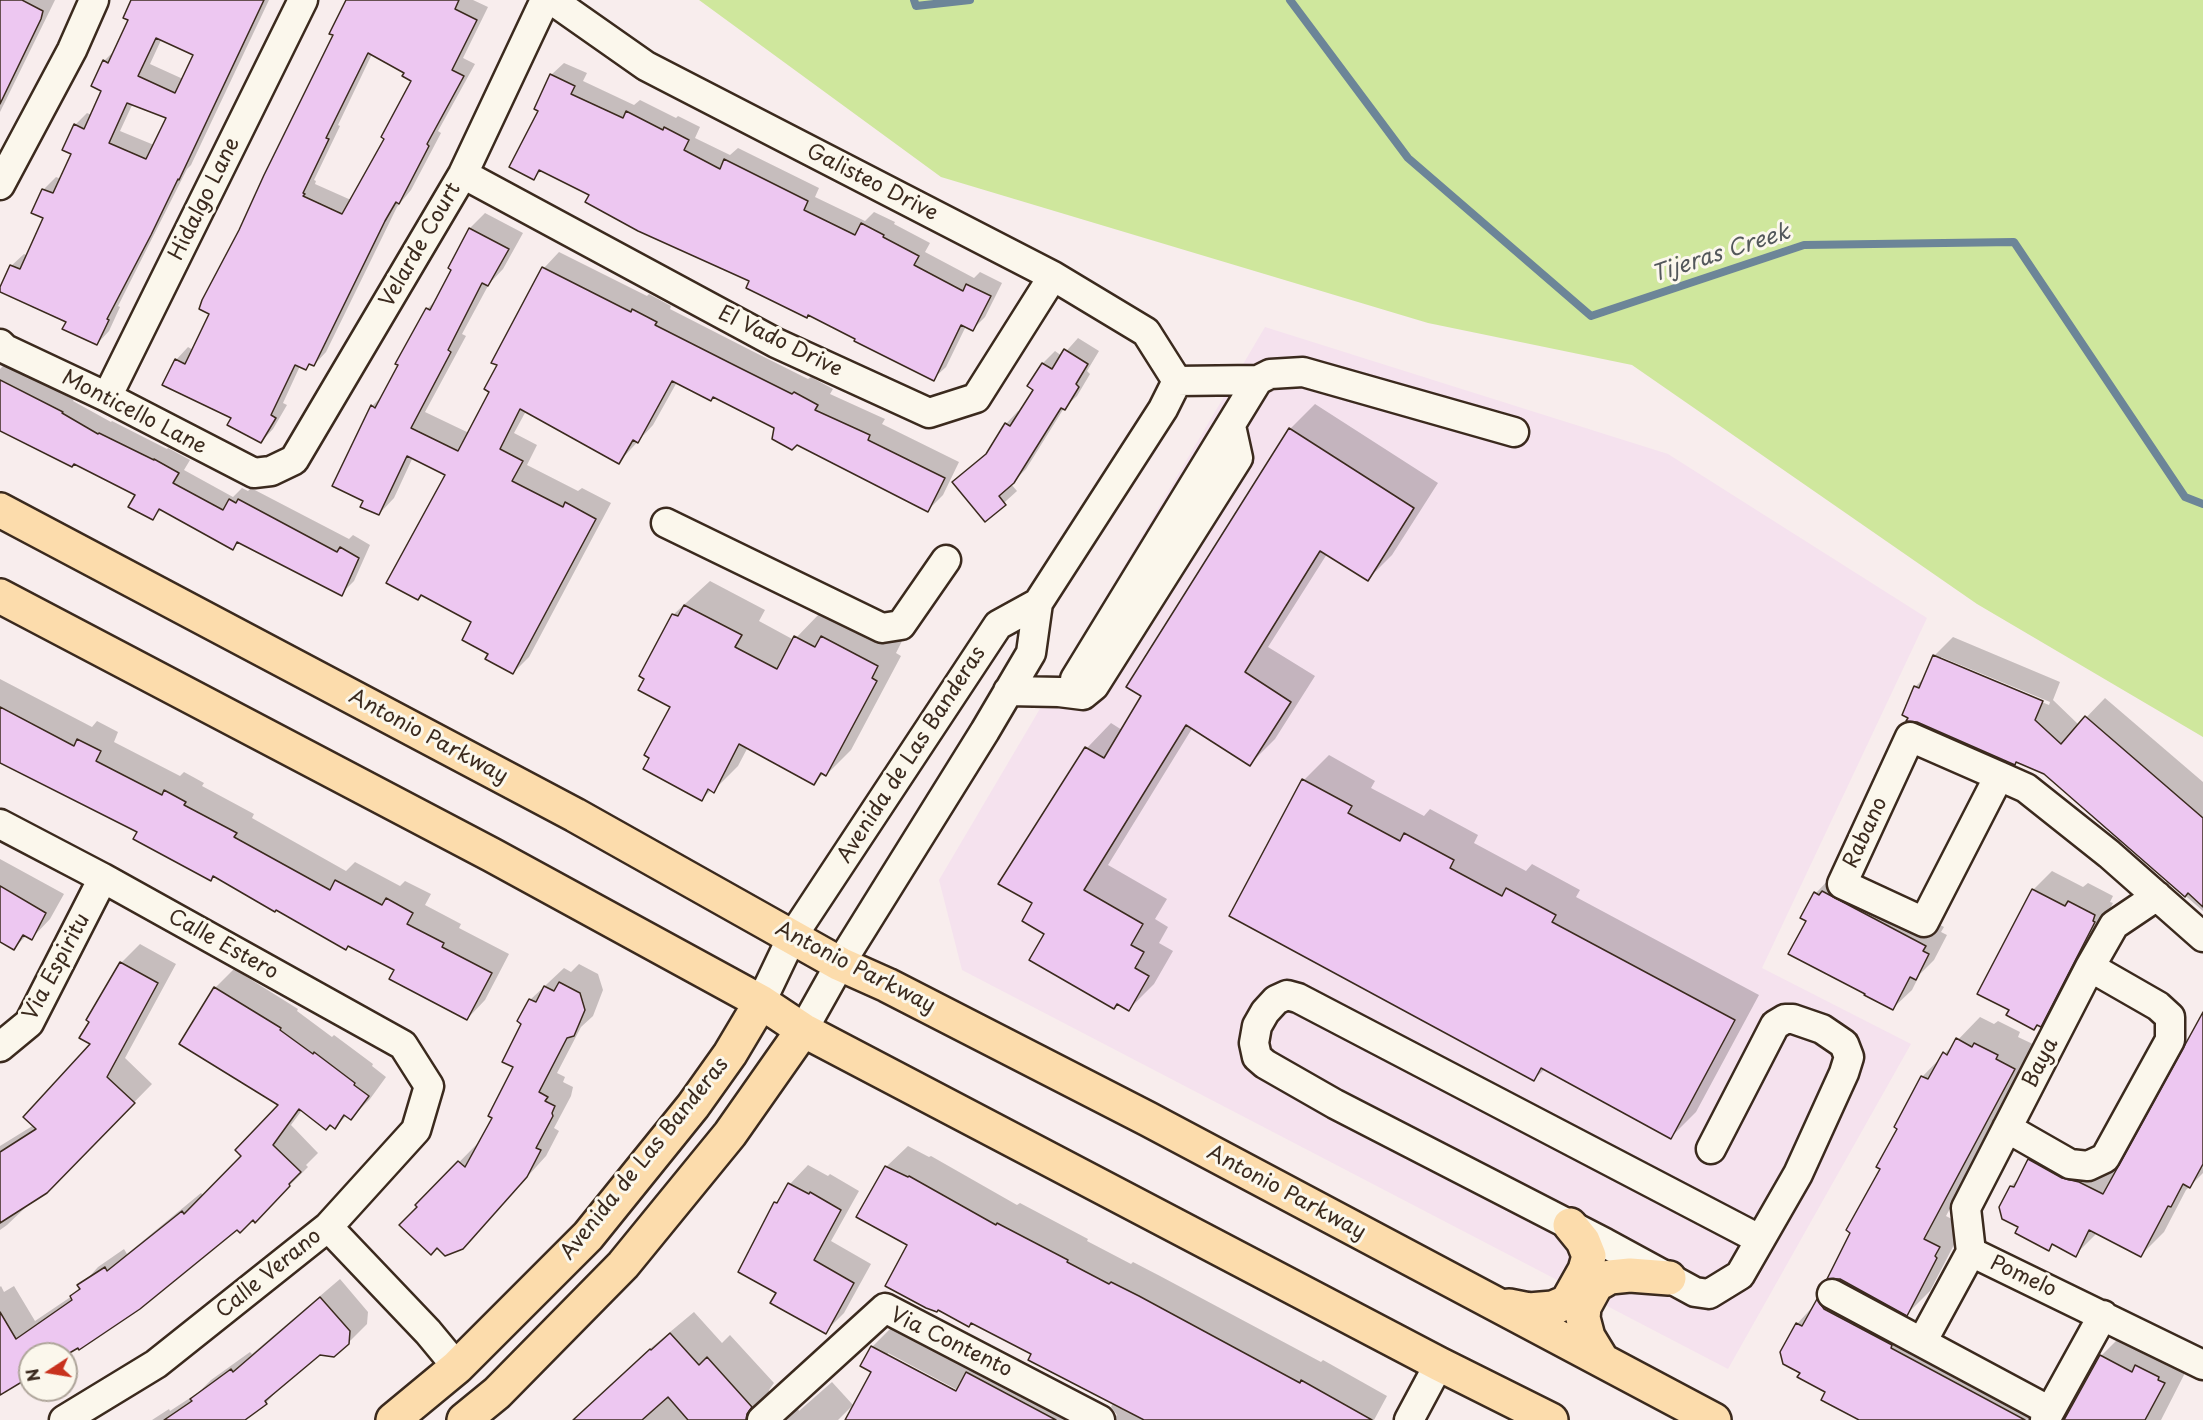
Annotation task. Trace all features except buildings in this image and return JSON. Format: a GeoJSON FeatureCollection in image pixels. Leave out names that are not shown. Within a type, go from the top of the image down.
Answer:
{"type":"FeatureCollection","features":[{"type":"Feature","properties":{"kind":"main road","name":"Antonio Parkway"},"geometry":{"type":"LineString","coordinates":[[0,510],[566,810],[840,964],[898,991],[1148,1119],[1714,1420]]}},
{"type":"Feature","properties":{"kind":"main road"},"geometry":{"type":"LineString","coordinates":[[0,596],[492,855],[761,1002],[803,1030],[1439,1364],[1551,1420]]}},
{"type":"Feature","properties":{"kind":"main road","name":"Avenida de Las Banderas"},"geometry":{"type":"LineString","coordinates":[[393,1420],[457,1367],[588,1236],[693,1106],[730,1054],[761,1002]]}},
{"type":"Feature","properties":{"kind":"main road","name":"Avenida de Las Banderas"},"geometry":{"type":"LineString","coordinates":[[464,1420],[496,1393],[623,1265],[730,1134],[803,1030]]}},
{"type":"Feature","properties":{"kind":"main road"},"geometry":{"type":"LineString","coordinates":[[1495,1304],[1529,1310],[1553,1308],[1567,1302],[1585,1270],[1589,1256],[1583,1241],[1570,1225]]}},
{"type":"Feature","properties":{"kind":"main road"},"geometry":{"type":"LineString","coordinates":[[1602,1360],[1588,1337],[1582,1318],[1584,1307],[1596,1285],[1610,1277],[1630,1275],[1669,1278]]}},
{"type":"Feature","properties":{"kind":"street"},"geometry":{"type":"LineString","coordinates":[[0,185],[72,50],[94,0]]}},
{"type":"Feature","properties":{"kind":"street","name":"Hidalgo Lane"},"geometry":{"type":"LineString","coordinates":[[107,397],[303,0]]}},
{"type":"Feature","properties":{"kind":"street","name":"Velarde Court"},"geometry":{"type":"LineString","coordinates":[[271,471],[294,460],[463,174],[545,0]]}},
{"type":"Feature","properties":{"kind":"street","name":"Galisteo Drive"},"geometry":{"type":"LineString","coordinates":[[552,0],[646,66],[1053,276],[1146,332],[1177,381]]}},
{"type":"Feature","properties":{"kind":"street","name":"El Vado Drive"},"geometry":{"type":"LineString","coordinates":[[463,174],[776,343],[929,413],[976,398],[1053,276]]}},
{"type":"Feature","properties":{"kind":"street","name":"Monticello Lane"},"geometry":{"type":"LineString","coordinates":[[0,344],[5,349],[107,397],[254,473],[271,471]]}},
{"type":"Feature","properties":{"kind":"street"},"geometry":{"type":"LineString","coordinates":[[1177,381],[1258,380],[1270,374],[1303,372],[1514,432]]}},
{"type":"Feature","properties":{"kind":"street"},"geometry":{"type":"LineString","coordinates":[[1008,691],[1083,695],[1094,686],[1238,458],[1231,426],[1258,380]]}},
{"type":"Feature","properties":{"kind":"street","name":"Avenida de Las Banderas"},"geometry":{"type":"LineString","coordinates":[[803,1030],[840,964],[1030,652],[1038,603],[1163,410],[1177,381]]}},
{"type":"Feature","properties":{"kind":"street"},"geometry":{"type":"LineString","coordinates":[[666,523],[882,628],[902,625],[946,560]]}},
{"type":"Feature","properties":{"kind":"street","name":"Avenida de Las Banderas"},"geometry":{"type":"LineString","coordinates":[[761,1002],[792,937],[998,625],[1038,603]]}},
{"type":"Feature","properties":{"kind":"street","name":"Rabano"},"geometry":{"type":"LineString","coordinates":[[1999,776],[1924,922],[1842,884],[1910,737],[1999,776],[2026,788],[2109,854],[2203,937]]}},
{"type":"Feature","properties":{"kind":"street","name":"Calle Estero"},"geometry":{"type":"LineString","coordinates":[[0,824],[103,878],[403,1045],[429,1086]]}},
{"type":"Feature","properties":{"kind":"street","name":"Via Espiritu"},"geometry":{"type":"LineString","coordinates":[[0,1047],[29,1023],[103,878]]}},
{"type":"Feature","properties":{"kind":"street","name":"Baya"},"geometry":{"type":"LineString","coordinates":[[1971,1252],[1966,1208],[2090,966],[2114,925],[2157,896]]}},
{"type":"Feature","properties":{"kind":"street"},"geometry":{"type":"LineString","coordinates":[[2007,1128],[2070,1164],[2088,1166],[2105,1158],[2170,1040],[2170,1017],[2158,1006],[2090,966]]}},
{"type":"Feature","properties":{"kind":"street"},"geometry":{"type":"LineString","coordinates":[[1711,1149],[1775,1025],[1785,1019],[1793,1019],[1822,1029],[1844,1044],[1850,1057],[1798,1174],[1740,1275],[1709,1294],[1695,1292],[1335,1104],[1265,1064],[1257,1058],[1254,1043],[1257,1026],[1265,1012],[1276,1000],[1287,995],[1298,998],[1759,1239]]}},
{"type":"Feature","properties":{"kind":"street","name":"Calle Verano"},"geometry":{"type":"LineString","coordinates":[[64,1420],[156,1365],[328,1227],[416,1130],[429,1086]]}},
{"type":"Feature","properties":{"kind":"street"},"geometry":{"type":"LineString","coordinates":[[328,1227],[428,1332],[457,1367]]}},
{"type":"Feature","properties":{"kind":"street","name":"Pomelo"},"geometry":{"type":"LineString","coordinates":[[1922,1342],[1971,1252],[2203,1365]]}},
{"type":"Feature","properties":{"kind":"street"},"geometry":{"type":"LineString","coordinates":[[1832,1294],[1922,1342],[2048,1415],[2103,1315]]}},
{"type":"Feature","properties":{"kind":"street","name":"Via Contento"},"geometry":{"type":"LineString","coordinates":[[762,1420],[885,1308],[1100,1420]]}},
{"type":"Feature","properties":{"kind":"street"},"geometry":{"type":"LineString","coordinates":[[1409,1420],[1439,1364]]}},
{"type":"Feature","properties":{"kind":"shaded area"},"geometry":{"type":"Polygon","coordinates":[[[1265,327],[1668,454],[1927,618],[1762,968],[1911,1044],[1728,1369],[962,970],[939,880],[1265,327]]]}},
{"type":"Feature","properties":{"kind":"green space"},"geometry":{"type":"Polygon","coordinates":[[[699,0],[2203,0],[2203,737],[1977,604],[1632,365],[1428,323],[941,177],[699,0]]]}},
{"type":"Feature","properties":{"kind":"waterway","name":"Tijeras Creek"},"geometry":{"type":"LineString","coordinates":[[914,0],[916,6],[970,0]]}},
{"type":"Feature","properties":{"kind":"waterway","name":"Tijeras Creek"},"geometry":{"type":"LineString","coordinates":[[1290,0],[1408,158],[1591,316],[1804,245],[2014,242],[2185,497],[2203,504]]}}]}
